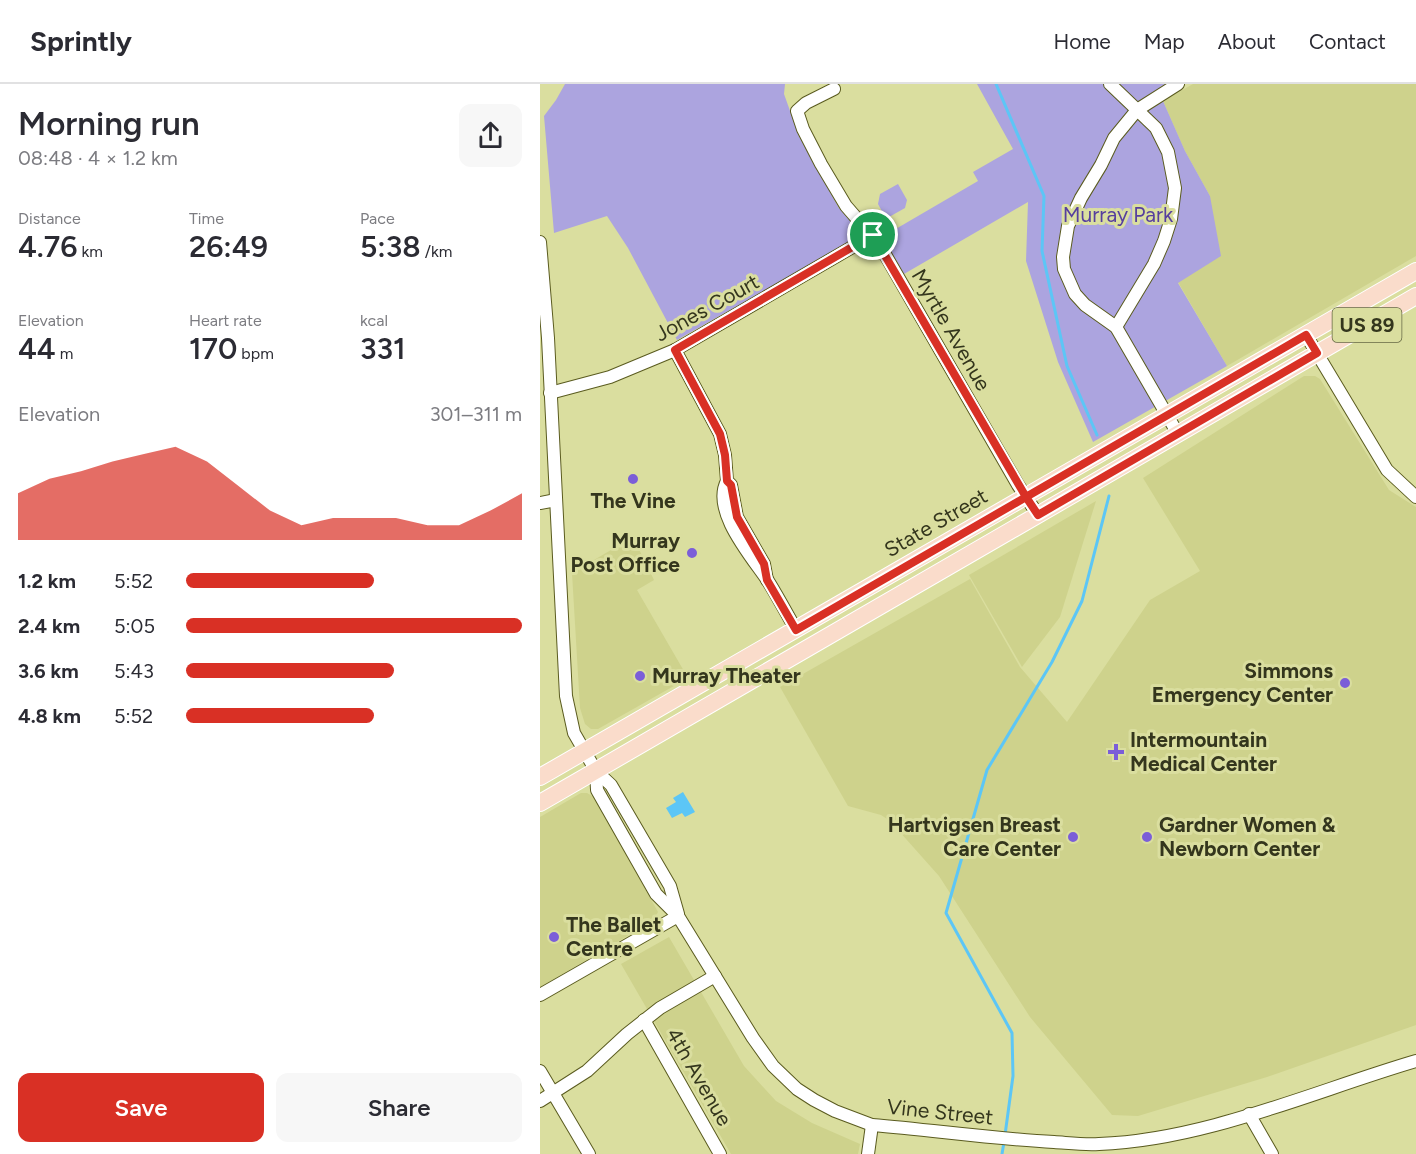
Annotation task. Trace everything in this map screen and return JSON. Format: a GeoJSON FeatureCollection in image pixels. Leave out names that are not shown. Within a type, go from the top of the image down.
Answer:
{"type":"FeatureCollection","features":[{"type":"Feature","properties":{"kind":"main road","name":"State Street"},"geometry":{"type":"LineString","coordinates":[[540,777],[1416,271]]}},
{"type":"Feature","properties":{"kind":"main road","name":"State Street"},"geometry":{"type":"LineString","coordinates":[[540,803],[1416,296]]}},
{"type":"Feature","properties":{"kind":"street"},"geometry":{"type":"LineString","coordinates":[[1110,84],[1156,128],[1168,152],[1175,188],[1171,219],[1154,264],[1116,327]]}},
{"type":"Feature","properties":{"kind":"street"},"geometry":{"type":"LineString","coordinates":[[1178,84],[1137,110],[1114,138],[1081,198],[1068,226],[1064,243],[1064,269],[1076,294],[1085,305],[1116,327],[1178,434]]}},
{"type":"Feature","properties":{"kind":"street","name":"Myrtle Avenue"},"geometry":{"type":"LineString","coordinates":[[834,88],[806,103],[797,111],[817,155],[842,199],[873,235],[1038,515]]}},
{"type":"Feature","properties":{"kind":"street","name":"Jones Court"},"geometry":{"type":"LineString","coordinates":[[550,393],[610,377],[675,350],[873,235]]}},
{"type":"Feature","properties":{"kind":"street","name":"Vine Street"},"geometry":{"type":"LineString","coordinates":[[540,242],[566,696],[571,723],[596,771],[611,785],[670,886],[678,916],[753,1038],[784,1077],[797,1089],[835,1111],[872,1125],[993,1138],[1099,1144],[1150,1139],[1201,1128],[1416,1061]]}},
{"type":"Feature","properties":{"kind":"street"},"geometry":{"type":"LineString","coordinates":[[1306,335],[1387,470],[1416,497]]}},
{"type":"Feature","properties":{"kind":"street"},"geometry":{"type":"LineString","coordinates":[[675,350],[720,434],[725,455],[727,481],[731,485],[737,517],[764,564],[767,580],[796,630]]}},
{"type":"Feature","properties":{"kind":"street"},"geometry":{"type":"LineString","coordinates":[[540,503],[556,500]]}},
{"type":"Feature","properties":{"kind":"street"},"geometry":{"type":"LineString","coordinates":[[540,995],[678,916]]}},
{"type":"Feature","properties":{"kind":"street"},"geometry":{"type":"LineString","coordinates":[[540,1101],[587,1071],[660,1008],[715,976]]}},
{"type":"Feature","properties":{"kind":"street","name":"4th Avenue"},"geometry":{"type":"LineString","coordinates":[[644,1020],[720,1154]]}},
{"type":"Feature","properties":{"kind":"street"},"geometry":{"type":"LineString","coordinates":[[540,1071],[589,1154]]}},
{"type":"Feature","properties":{"kind":"street"},"geometry":{"type":"LineString","coordinates":[[1249,1114],[1272,1154]]}},
{"type":"Feature","properties":{"kind":"street"},"geometry":{"type":"LineString","coordinates":[[868,1154],[872,1125]]}},
{"type":"Feature","properties":{"kind":"shaded area"},"geometry":{"type":"Polygon","coordinates":[[[1193,84],[1416,84],[1416,256],[1227,366],[1178,282],[1210,196],[1185,151],[1163,101],[1193,84]]]}},
{"type":"Feature","properties":{"kind":"shaded area","name":"Intermountain Medical Center"},"geometry":{"type":"Polygon","coordinates":[[[1304,376],[1315,376],[1320,379],[1389,490],[1416,507],[1416,1025],[1267,1077],[1138,1116],[1112,1115],[1030,1017],[939,876],[890,821],[881,815],[848,806],[780,687],[970,579],[1020,667],[1067,722],[1150,600],[1200,571],[1143,478],[1304,376]]]}},
{"type":"Feature","properties":{"kind":"shaded area"},"geometry":{"type":"Polygon","coordinates":[[[1096,501],[1060,617],[1022,667],[969,575],[1096,501]]]}},
{"type":"Feature","properties":{"kind":"shaded area"},"geometry":{"type":"Polygon","coordinates":[[[633,537],[654,580],[637,590],[688,678],[598,729],[591,729],[585,724],[580,708],[572,573],[633,537]]]}},
{"type":"Feature","properties":{"kind":"shaded area"},"geometry":{"type":"Polygon","coordinates":[[[581,793],[594,797],[658,912],[653,921],[540,987],[540,817],[581,793]]]}},
{"type":"Feature","properties":{"kind":"shaded area"},"geometry":{"type":"Polygon","coordinates":[[[669,937],[744,1066],[776,1101],[812,1123],[860,1144],[858,1154],[731,1154],[621,964],[669,937]]]}},
{"type":"Feature","properties":{"kind":"green space"},"geometry":{"type":"Polygon","coordinates":[[[565,84],[785,84],[784,94],[799,136],[839,208],[856,227],[856,237],[851,242],[677,340],[628,248],[607,216],[554,233],[544,116],[565,84]]]}},
{"type":"Feature","properties":{"kind":"green space","name":"Murray Park"},"geometry":{"type":"Polygon","coordinates":[[[977,84],[1166,84],[1160,87],[1163,101],[1185,151],[1210,196],[1221,256],[1178,283],[1227,366],[1093,442],[1058,362],[1026,261],[1028,202],[904,274],[882,237],[978,181],[973,172],[1013,149],[977,84]]]}},
{"type":"Feature","properties":{"kind":"green space"},"geometry":{"type":"Polygon","coordinates":[[[898,184],[907,200],[905,208],[889,217],[884,215],[878,204],[880,194],[898,184]]]}},
{"type":"Feature","properties":{"kind":"water"},"geometry":{"type":"Polygon","coordinates":[[[683,792],[695,812],[685,817],[682,813],[672,818],[666,808],[676,802],[673,798],[683,792]]]}},
{"type":"Feature","properties":{"kind":"waterway"},"geometry":{"type":"LineString","coordinates":[[996,84],[1044,196],[1042,251],[1067,366],[1097,435]]}},
{"type":"Feature","properties":{"kind":"waterway"},"geometry":{"type":"LineString","coordinates":[[1005,1135],[1013,1076],[1012,1033],[946,913],[987,770],[1052,662],[1082,601],[1109,496]]}},
{"type":"Feature","properties":{"kind":"waterway"},"geometry":{"type":"LineString","coordinates":[[1002,1154],[1004,1142]]}},
{"type":"Feature","properties":{"kind":"place","name":"The Vine"},"geometry":{"type":"Point","coordinates":[633,479]}},
{"type":"Feature","properties":{"kind":"place","name":"Murray Post Office"},"geometry":{"type":"Point","coordinates":[692,553]}},
{"type":"Feature","properties":{"kind":"place","name":"Murray Theater"},"geometry":{"type":"Point","coordinates":[640,676]}},
{"type":"Feature","properties":{"kind":"place","name":"Simmons Emergency Center"},"geometry":{"type":"Point","coordinates":[1345,683]}},
{"type":"Feature","properties":{"kind":"place","name":"Intermountain Medical Center"},"geometry":{"type":"Point","coordinates":[1116,752]}},
{"type":"Feature","properties":{"kind":"place","name":"Hartvigsen Breast Care Center"},"geometry":{"type":"Point","coordinates":[1073,837]}},
{"type":"Feature","properties":{"kind":"place","name":"Gardner Women & Newborn Center"},"geometry":{"type":"Point","coordinates":[1147,837]}},
{"type":"Feature","properties":{"kind":"place","name":"The Ballet Centre"},"geometry":{"type":"Point","coordinates":[554,937]}},
{"type":"Feature","properties":{"kind":"route"},"geometry":{"type":"LineString","coordinates":[[873,235],[675,350],[711,413],[723,441],[727,481],[733,492],[737,517],[764,564],[767,580],[796,630],[1026,497],[1038,515],[1317,353],[1306,335],[1026,497],[873,235]]}}]}
